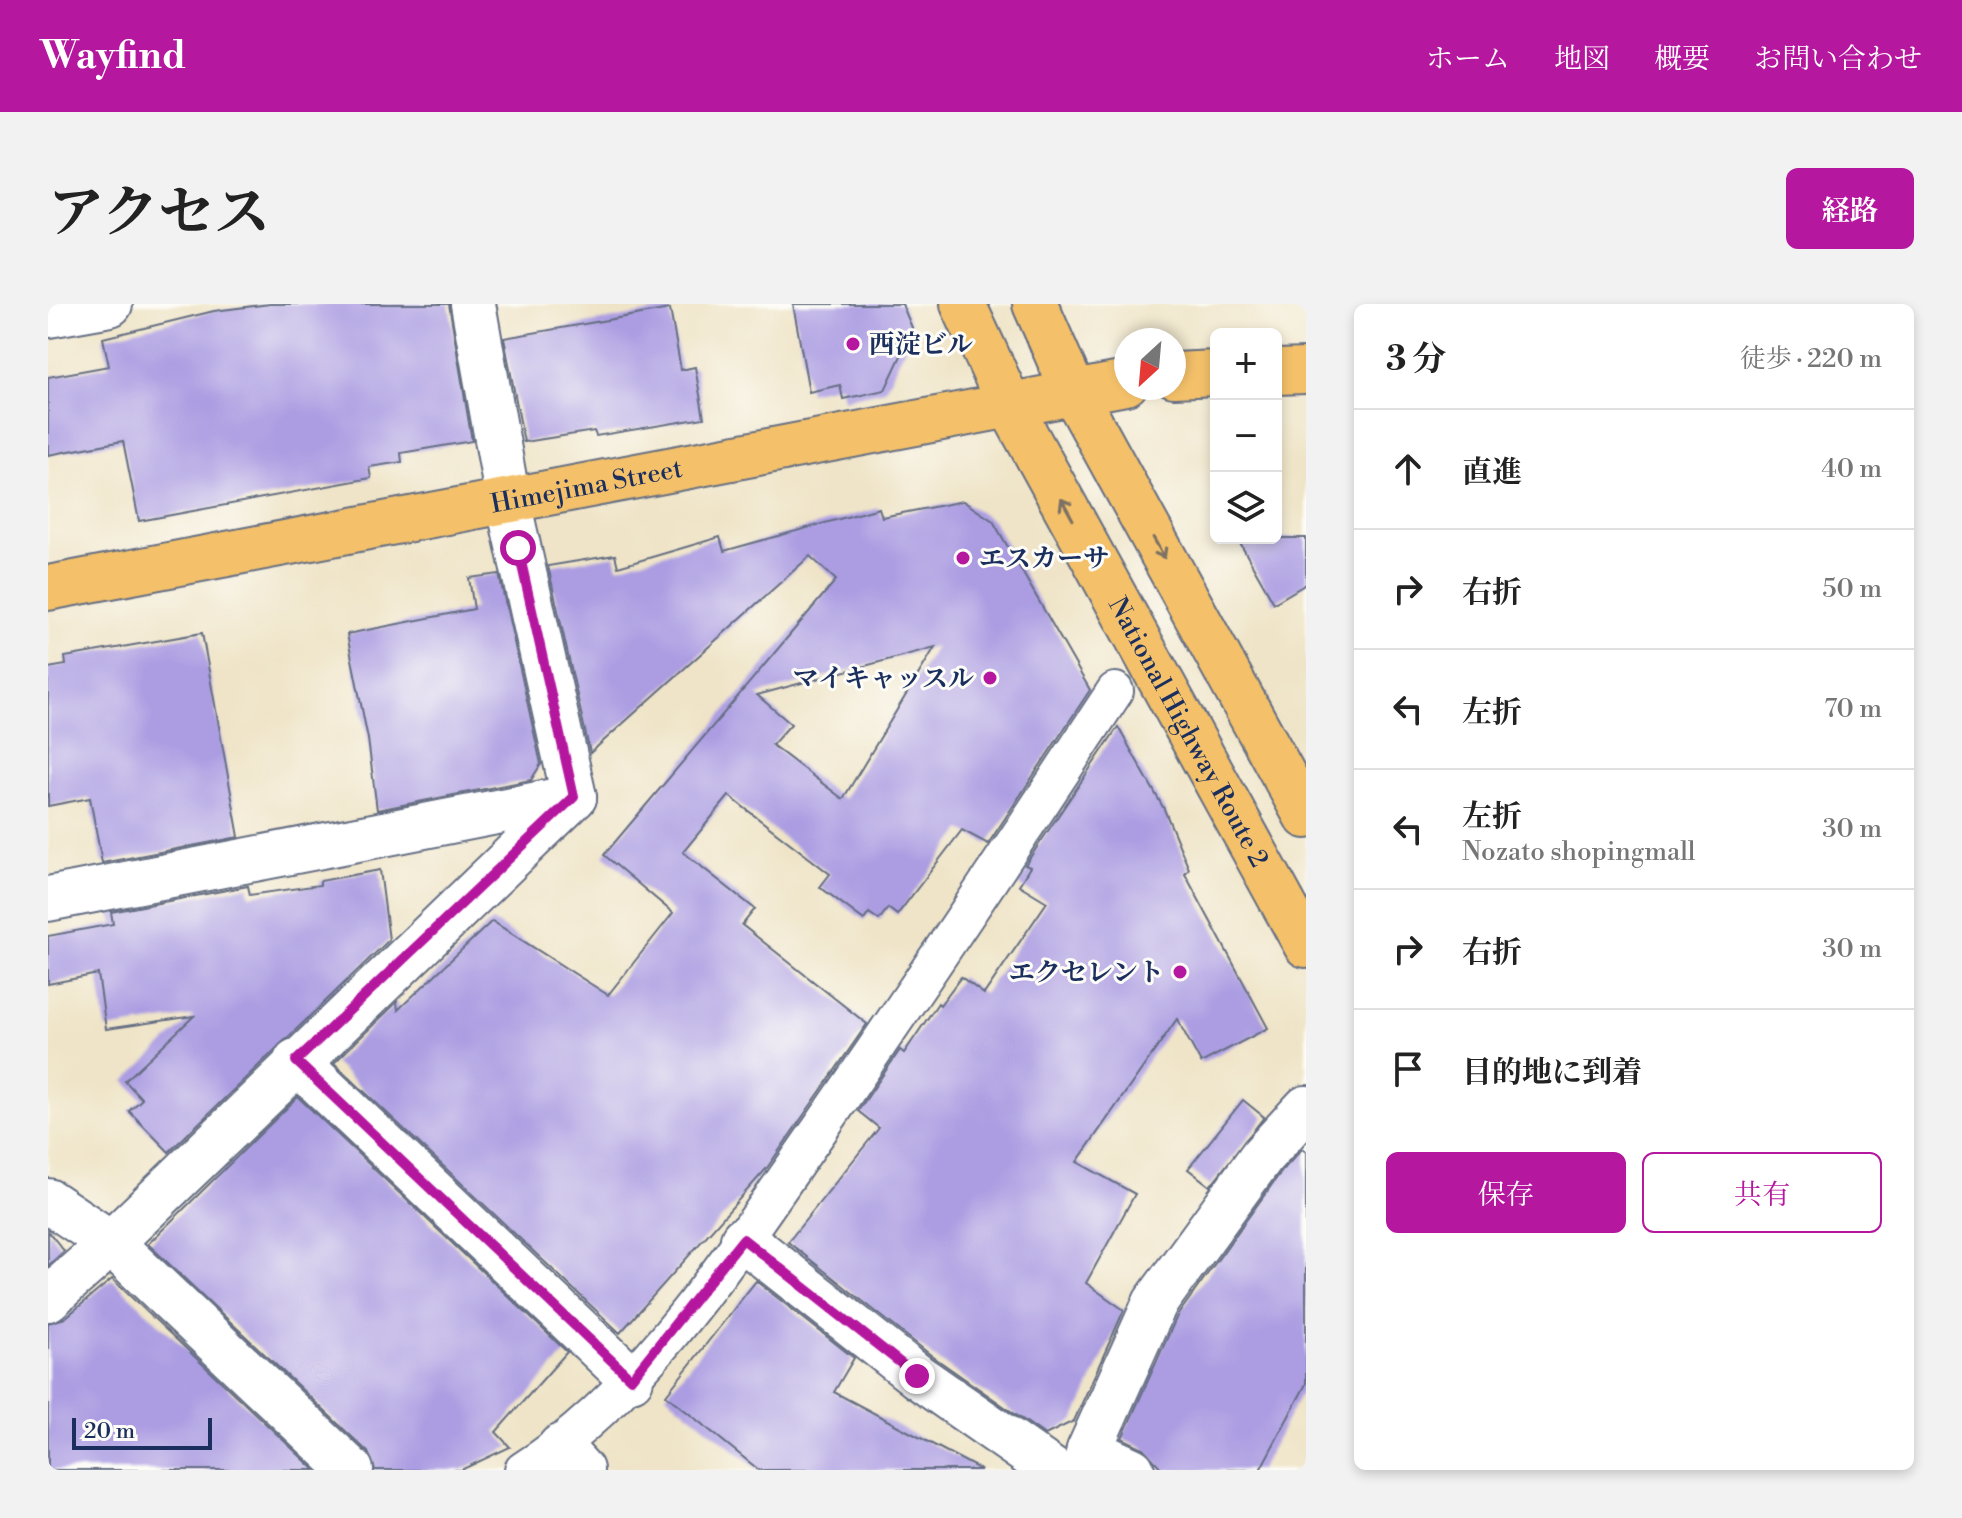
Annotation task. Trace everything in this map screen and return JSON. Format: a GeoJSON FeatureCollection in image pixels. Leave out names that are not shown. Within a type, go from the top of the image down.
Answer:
{"type":"FeatureCollection","features":[{"type":"Feature","properties":{"kind":"main road","name":"National Highway Route 2"},"geometry":{"type":"LineString","coordinates":[[963,304],[1010,406],[1306,945]]}},
{"type":"Feature","properties":{"kind":"main road"},"geometry":{"type":"LineString","coordinates":[[1035,304],[1074,393],[1291,764],[1306,816]]}},
{"type":"Feature","properties":{"kind":"main road"},"geometry":{"type":"LineString","coordinates":[[1282,372],[1306,371]]}},
{"type":"Feature","properties":{"kind":"main road"},"geometry":{"type":"LineString","coordinates":[[1186,374],[1210,373]]}},
{"type":"Feature","properties":{"kind":"main road","name":"Himejima Street"},"geometry":{"type":"LineString","coordinates":[[48,588],[1114,385]]}},
{"type":"Feature","properties":{"kind":"street"},"geometry":{"type":"LineString","coordinates":[[48,315],[110,304]]}},
{"type":"Feature","properties":{"kind":"street"},"geometry":{"type":"LineString","coordinates":[[473,304],[508,501],[574,797]]}},
{"type":"Feature","properties":{"kind":"street"},"geometry":{"type":"LineString","coordinates":[[523,1470],[570,1458],[743,1239],[935,963],[1115,691]]}},
{"type":"Feature","properties":{"kind":"street"},"geometry":{"type":"LineString","coordinates":[[48,899],[574,797]]}},
{"type":"Feature","properties":{"kind":"street"},"geometry":{"type":"LineString","coordinates":[[48,1299],[111,1243],[296,1061],[574,797]]}},
{"type":"Feature","properties":{"kind":"street"},"geometry":{"type":"LineString","coordinates":[[296,1061],[631,1379]]}},
{"type":"Feature","properties":{"kind":"street"},"geometry":{"type":"LineString","coordinates":[[1075,1463],[1155,1303],[1262,1156],[1306,1108]]}},
{"type":"Feature","properties":{"kind":"street"},"geometry":{"type":"LineString","coordinates":[[48,1201],[111,1243],[351,1470]]}},
{"type":"Feature","properties":{"kind":"street"},"geometry":{"type":"LineString","coordinates":[[743,1239],[917,1376],[1075,1463],[1132,1470]]}},
{"type":"Feature","properties":{"kind":"building"},"geometry":{"type":"Polygon","coordinates":[[[270,304],[449,304],[472,441],[401,453],[402,462],[369,467],[371,478],[139,521],[123,441],[48,455],[48,377],[109,366],[103,338],[214,311],[270,304]]]}},
{"type":"Feature","properties":{"kind":"building","name":"西淀ビル"},"geometry":{"type":"Polygon","coordinates":[[[793,304],[902,304],[913,330],[885,390],[843,399],[840,385],[809,392],[793,304]]]}},
{"type":"Feature","properties":{"kind":"building"},"geometry":{"type":"Polygon","coordinates":[[[670,309],[681,370],[695,367],[704,418],[596,436],[594,431],[524,442],[504,338],[670,309]]]}},
{"type":"Feature","properties":{"kind":"building"},"geometry":{"type":"Polygon","coordinates":[[[963,501],[993,521],[1090,690],[988,844],[962,830],[897,915],[888,908],[879,920],[869,913],[864,920],[820,887],[830,874],[729,796],[683,852],[755,909],[742,925],[867,1024],[767,1168],[620,1333],[334,1063],[397,1002],[398,1010],[492,921],[608,995],[673,913],[604,855],[836,580],[810,556],[590,753],[548,566],[615,555],[618,567],[720,537],[724,551],[879,508],[882,517],[963,501]],[[935,647],[757,695],[791,724],[772,745],[843,799],[935,647]]]}},
{"type":"Feature","properties":{"kind":"building"},"geometry":{"type":"Polygon","coordinates":[[[1282,538],[1306,538],[1306,584],[1274,603],[1240,544],[1282,544],[1282,538]]]}},
{"type":"Feature","properties":{"kind":"building"},"geometry":{"type":"Polygon","coordinates":[[[499,574],[541,764],[531,780],[377,810],[368,739],[347,634],[474,609],[469,578],[499,574]]]}},
{"type":"Feature","properties":{"kind":"building"},"geometry":{"type":"Polygon","coordinates":[[[202,633],[239,837],[102,863],[90,798],[48,806],[48,668],[66,665],[65,657],[202,633]]]}},
{"type":"Feature","properties":{"kind":"building"},"geometry":{"type":"Polygon","coordinates":[[[1118,727],[1164,809],[1189,869],[1185,874],[1268,1028],[1201,1063],[1177,1019],[1077,1162],[1135,1194],[1086,1283],[1124,1310],[1074,1421],[1045,1435],[932,1356],[788,1242],[879,1128],[858,1111],[900,1050],[904,1053],[938,1003],[940,1005],[961,977],[984,994],[1047,902],[1019,885],[1030,867],[1025,865],[1118,727]]]}},
{"type":"Feature","properties":{"kind":"building"},"geometry":{"type":"Polygon","coordinates":[[[380,870],[389,940],[169,1152],[129,1111],[142,1099],[125,1081],[194,1016],[106,1029],[98,974],[48,984],[48,936],[113,924],[111,912],[248,886],[250,895],[320,885],[320,881],[380,870]]]}},
{"type":"Feature","properties":{"kind":"building"},"geometry":{"type":"Polygon","coordinates":[[[298,1097],[567,1352],[496,1432],[510,1447],[461,1470],[375,1470],[368,1452],[148,1244],[298,1097]]]}},
{"type":"Feature","properties":{"kind":"building"},"geometry":{"type":"Polygon","coordinates":[[[1243,1100],[1264,1117],[1210,1186],[1188,1169],[1243,1100]]]}},
{"type":"Feature","properties":{"kind":"building"},"geometry":{"type":"Polygon","coordinates":[[[1302,1149],[1306,1152],[1306,1384],[1260,1470],[1163,1470],[1143,1448],[1122,1438],[1177,1316],[1281,1172],[1302,1149]]]}},
{"type":"Feature","properties":{"kind":"building"},"geometry":{"type":"Polygon","coordinates":[[[48,1231],[64,1251],[48,1266],[48,1231]]]}},
{"type":"Feature","properties":{"kind":"building"},"geometry":{"type":"Polygon","coordinates":[[[112,1279],[315,1470],[48,1470],[48,1323],[65,1318],[112,1279]]]}},
{"type":"Feature","properties":{"kind":"building"},"geometry":{"type":"Polygon","coordinates":[[[756,1281],[854,1358],[834,1392],[981,1470],[759,1470],[666,1395],[756,1281]]]}},
{"type":"Feature","properties":{"kind":"place","name":"西淀ビル"},"geometry":{"type":"Point","coordinates":[853,344]}},
{"type":"Feature","properties":{"kind":"place","name":"エスカーサ"},"geometry":{"type":"Point","coordinates":[963,558]}},
{"type":"Feature","properties":{"kind":"place","name":"マイキャッスル"},"geometry":{"type":"Point","coordinates":[990,678]}},
{"type":"Feature","properties":{"kind":"place","name":"エクセレント"},"geometry":{"type":"Point","coordinates":[1180,972]}},
{"type":"Feature","properties":{"kind":"route"},"geometry":{"type":"LineString","coordinates":[[518,548],[574,797],[296,1061],[631,1379],[743,1239],[917,1376]]}}]}
